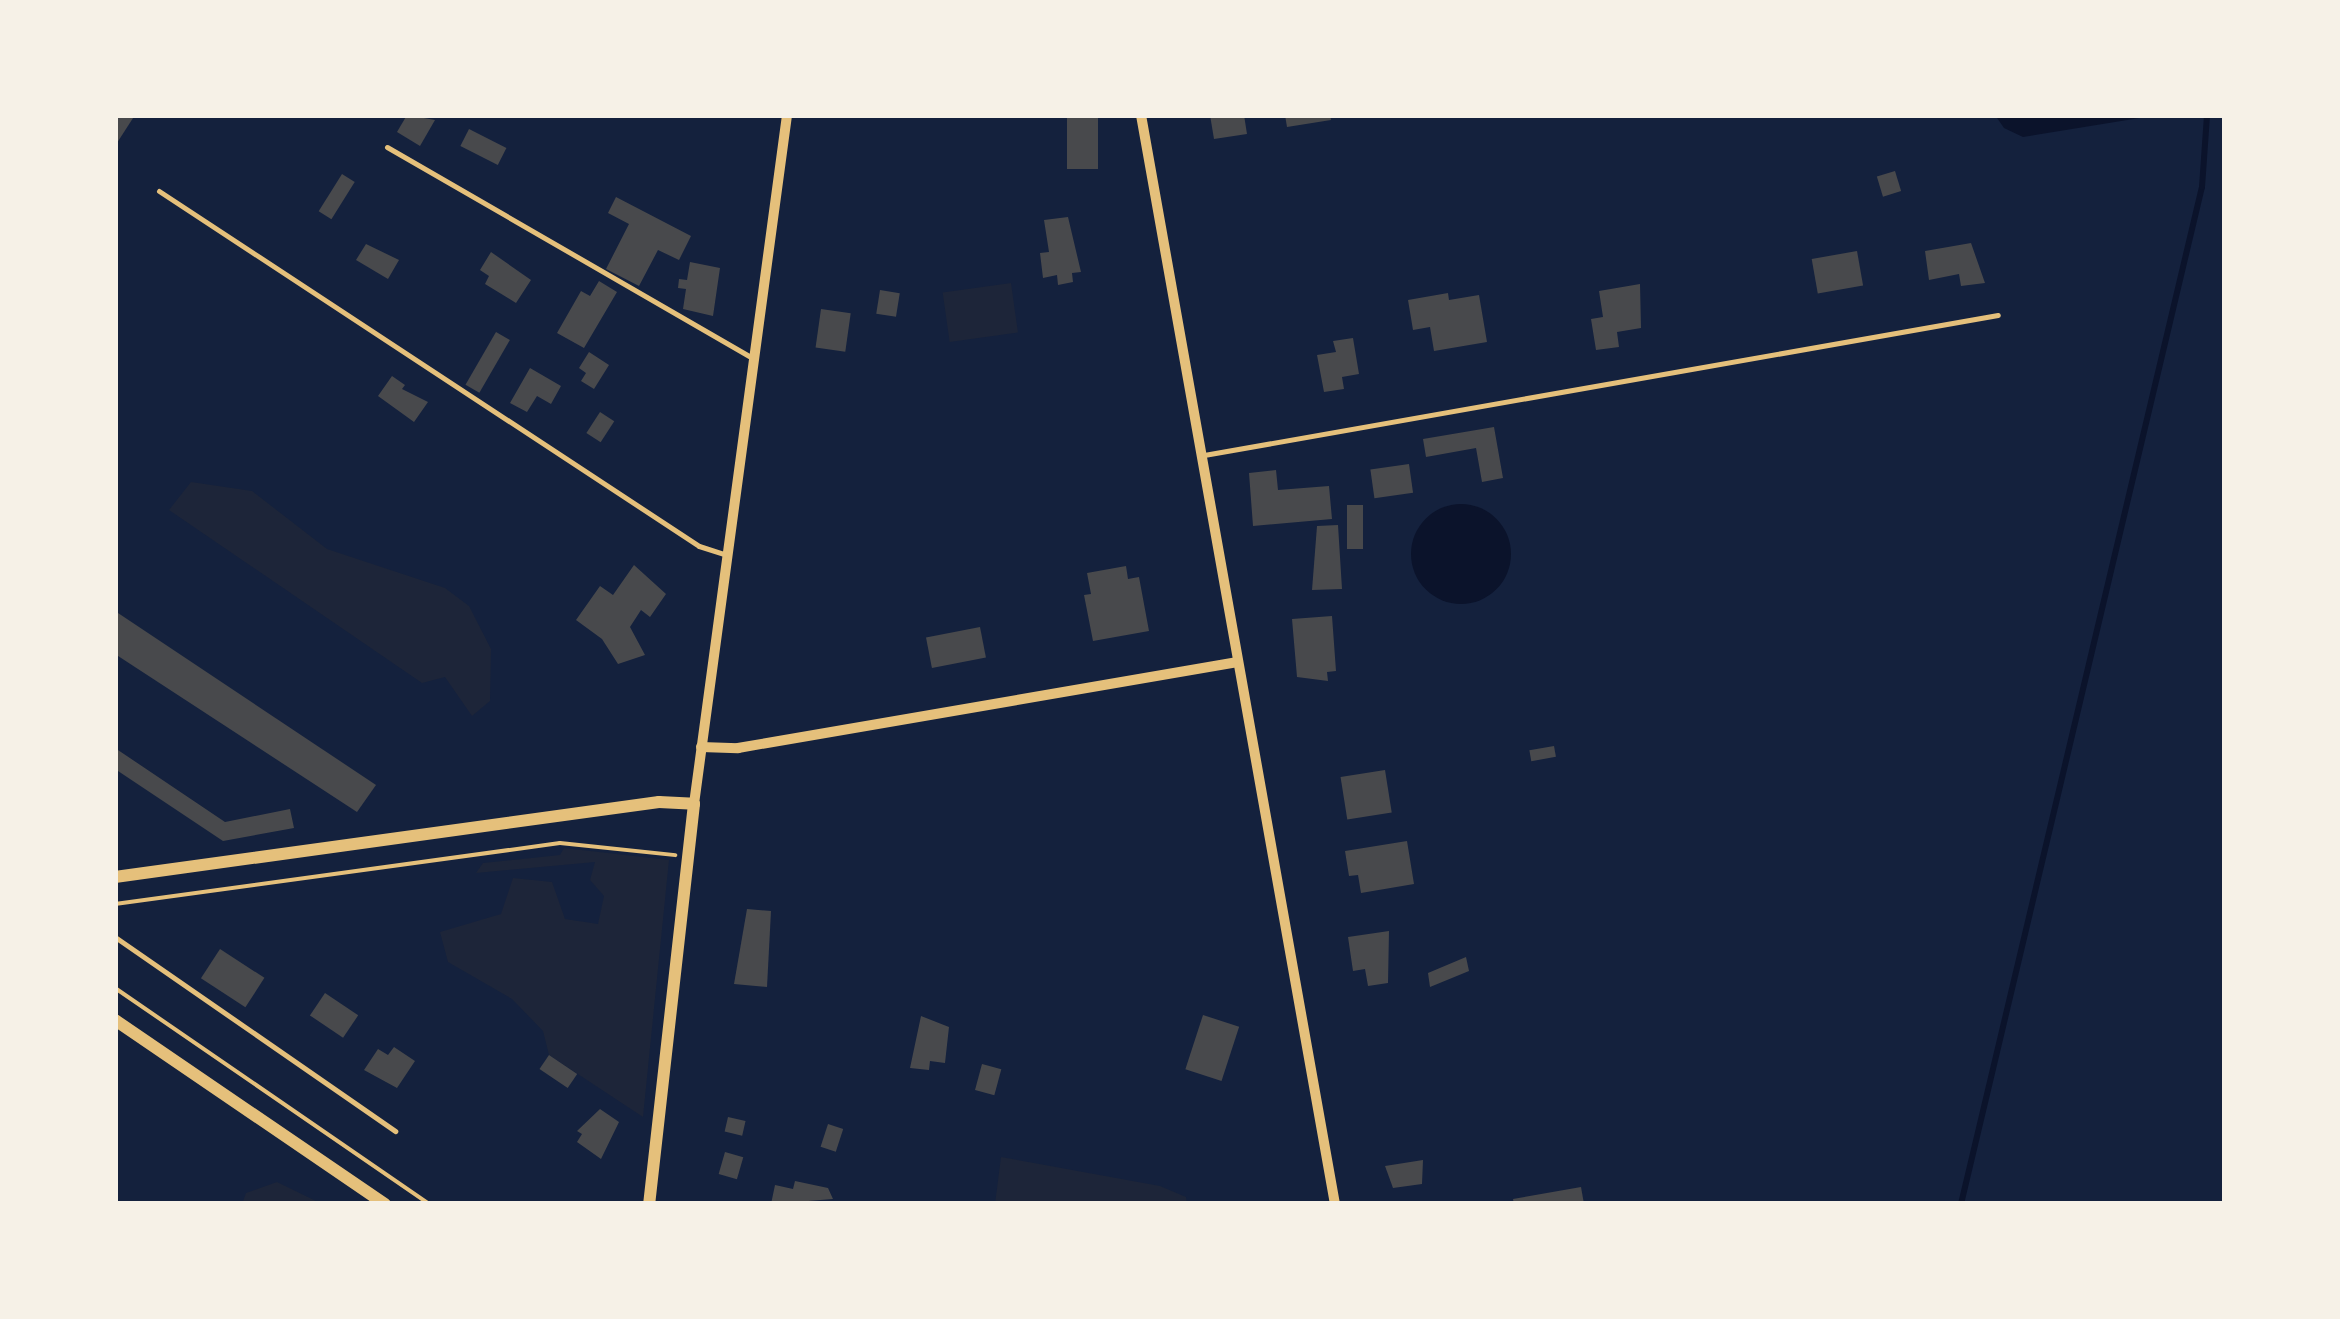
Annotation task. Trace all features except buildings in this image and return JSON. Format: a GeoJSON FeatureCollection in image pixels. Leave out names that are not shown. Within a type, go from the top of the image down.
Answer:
{"type":"FeatureCollection","features":[{"type":"Feature","properties":{"kind":"street"},"geometry":{"type":"LineString","coordinates":[[1140,115],[1335,1204]]}},
{"type":"Feature","properties":{"kind":"street"},"geometry":{"type":"LineString","coordinates":[[649,1204],[701,747],[785,118]]}},
{"type":"Feature","properties":{"kind":"street"},"geometry":{"type":"LineString","coordinates":[[701,747],[738,748],[1238,662]]}},
{"type":"Feature","properties":{"kind":"street"},"geometry":{"type":"LineString","coordinates":[[115,877],[659,802],[694,804]]}},
{"type":"Feature","properties":{"kind":"street"},"geometry":{"type":"LineString","coordinates":[[115,1020],[385,1204]]}},
{"type":"Feature","properties":{"kind":"lane"},"geometry":{"type":"LineString","coordinates":[[388,147],[733,353],[754,358]]}},
{"type":"Feature","properties":{"kind":"lane"},"geometry":{"type":"LineString","coordinates":[[159,190],[699,546],[727,556]]}},
{"type":"Feature","properties":{"kind":"lane"},"geometry":{"type":"LineString","coordinates":[[1201,455],[1998,315]]}},
{"type":"Feature","properties":{"kind":"lane"},"geometry":{"type":"LineString","coordinates":[[115,937],[395,1131]]}},
{"type":"Feature","properties":{"kind":"path"},"geometry":{"type":"LineString","coordinates":[[115,904],[560,843],[688,857]]}},
{"type":"Feature","properties":{"kind":"path"},"geometry":{"type":"LineString","coordinates":[[115,988],[430,1204]]}},
{"type":"Feature","properties":{"kind":"shaded area"},"geometry":{"type":"Polygon","coordinates":[[[1995,115],[2158,115],[2023,137],[2004,128],[1995,115]]]}},
{"type":"Feature","properties":{"kind":"shaded area"},"geometry":{"type":"Polygon","coordinates":[[[1011,283],[1018,333],[950,342],[943,293],[1011,283]]]}},
{"type":"Feature","properties":{"kind":"shaded area"},"geometry":{"type":"Polygon","coordinates":[[[191,482],[252,491],[327,549],[445,588],[469,606],[491,649],[490,701],[472,716],[445,677],[422,683],[169,510],[191,482]]]}},
{"type":"Feature","properties":{"kind":"shaded area"},"geometry":{"type":"Polygon","coordinates":[[[1461,504],[1489,512],[1503,526],[1511,554],[1503,582],[1489,596],[1461,604],[1433,596],[1419,582],[1411,554],[1419,526],[1433,512],[1461,504]]]}},
{"type":"Feature","properties":{"kind":"shaded area"},"geometry":{"type":"Polygon","coordinates":[[[564,848],[669,860],[643,1117],[549,1055],[543,1031],[512,999],[448,962],[440,932],[501,914],[513,878],[552,882],[565,919],[598,924],[604,896],[590,880],[595,862],[476,873],[483,863],[560,855],[564,848]]]}},
{"type":"Feature","properties":{"kind":"shaded area"},"geometry":{"type":"Polygon","coordinates":[[[1001,1157],[1160,1186],[1186,1197],[1187,1204],[995,1204],[1001,1157]]]}},
{"type":"Feature","properties":{"kind":"shaded area"},"geometry":{"type":"Polygon","coordinates":[[[277,1182],[318,1202],[351,1204],[242,1204],[246,1193],[277,1182]]]}},
{"type":"Feature","properties":{"kind":"waterway"},"geometry":{"type":"LineString","coordinates":[[1961,1204],[2202,187],[2207,115]]}}]}
